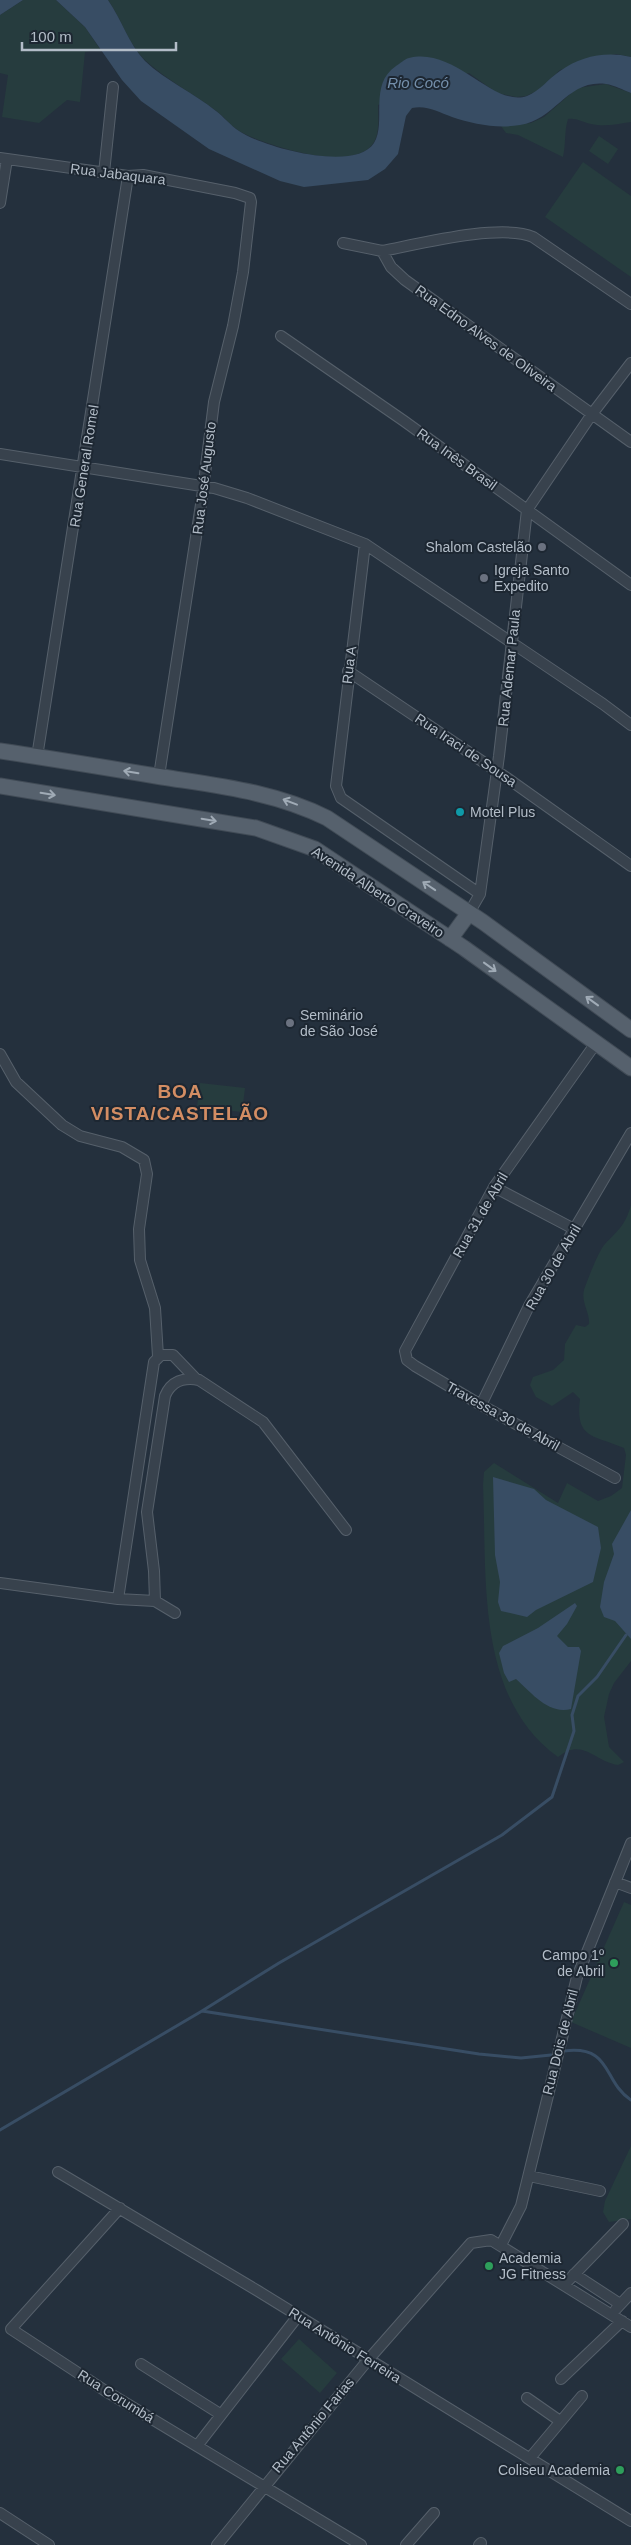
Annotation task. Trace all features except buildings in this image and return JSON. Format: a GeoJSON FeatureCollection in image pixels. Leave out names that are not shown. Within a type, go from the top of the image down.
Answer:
{"type":"FeatureCollection","features":[{"type":"Feature","properties":{"kind":"main road"},"geometry":{"type":"LineString","coordinates":[[0,751],[258,792],[305,808],[327,818],[469,913],[631,1030]]}},
{"type":"Feature","properties":{"kind":"main road","name":"Avenida Alberto Craveiro"},"geometry":{"type":"LineString","coordinates":[[0,786],[256,828],[315,849],[450,939],[631,1068]]}},
{"type":"Feature","properties":{"kind":"main road"},"geometry":{"type":"LineString","coordinates":[[450,939],[469,913]]}},
{"type":"Feature","properties":{"kind":"street"},"geometry":{"type":"LineString","coordinates":[[104,173],[113,87]]}},
{"type":"Feature","properties":{"kind":"street"},"geometry":{"type":"LineString","coordinates":[[0,203],[3,158]]}},
{"type":"Feature","properties":{"kind":"street","name":"Rua Jabaquara"},"geometry":{"type":"LineString","coordinates":[[3,158],[128,176],[143,175],[235,193]]}},
{"type":"Feature","properties":{"kind":"street","name":"Rua General Romel"},"geometry":{"type":"LineString","coordinates":[[37,757],[84,467],[128,176]]}},
{"type":"Feature","properties":{"kind":"street","name":"Rua José Augusto"},"geometry":{"type":"LineString","coordinates":[[159,776],[204,486],[214,402],[232,326],[250,219],[250,198],[235,193]]}},
{"type":"Feature","properties":{"kind":"street"},"geometry":{"type":"LineString","coordinates":[[342,243],[382,250],[494,232],[523,233],[533,237],[631,304]]}},
{"type":"Feature","properties":{"kind":"street","name":"Rua Edno Alves de Oliveira"},"geometry":{"type":"LineString","coordinates":[[382,250],[391,267],[405,280],[631,442]]}},
{"type":"Feature","properties":{"kind":"street","name":"Rua Inês Brasil"},"geometry":{"type":"LineString","coordinates":[[281,336],[631,585]]}},
{"type":"Feature","properties":{"kind":"street","name":"Rua Ademar Paula"},"geometry":{"type":"LineString","coordinates":[[469,913],[480,894],[497,771],[527,510],[592,414],[631,363]]}},
{"type":"Feature","properties":{"kind":"street"},"geometry":{"type":"LineString","coordinates":[[0,454],[204,486],[247,498],[365,544],[631,725]]}},
{"type":"Feature","properties":{"kind":"street","name":"Rua A"},"geometry":{"type":"LineString","coordinates":[[365,544],[348,671],[336,786],[341,798],[480,894]]}},
{"type":"Feature","properties":{"kind":"street","name":"Rua Iraci de Sousa"},"geometry":{"type":"LineString","coordinates":[[348,671],[497,771],[631,866]]}},
{"type":"Feature","properties":{"kind":"street","name":"Rua 31 de Abril"},"geometry":{"type":"LineString","coordinates":[[408,1344],[494,1187],[596,1043]]}},
{"type":"Feature","properties":{"kind":"street"},"geometry":{"type":"LineString","coordinates":[[0,1054],[16,1082],[62,1125],[80,1136],[122,1147],[144,1160],[147,1174],[139,1229],[140,1260],[155,1308],[158,1356],[154,1362],[149,1385],[118,1600]]}},
{"type":"Feature","properties":{"kind":"street","name":"Rua 30 de Abril"},"geometry":{"type":"LineString","coordinates":[[481,1405],[529,1306],[631,1133]]}},
{"type":"Feature","properties":{"kind":"street"},"geometry":{"type":"LineString","coordinates":[[494,1187],[574,1229]]}},
{"type":"Feature","properties":{"kind":"street","name":"Travessa 30 de Abril"},"geometry":{"type":"LineString","coordinates":[[408,1344],[405,1350],[407,1360],[481,1405],[615,1478]]}},
{"type":"Feature","properties":{"kind":"street"},"geometry":{"type":"LineString","coordinates":[[158,1356],[166,1354],[176,1357],[196,1380],[263,1422],[346,1530]]}},
{"type":"Feature","properties":{"kind":"street"},"geometry":{"type":"LineString","coordinates":[[155,1602],[154,1571],[147,1512],[164,1402],[171,1385],[185,1379],[196,1380]]}},
{"type":"Feature","properties":{"kind":"street"},"geometry":{"type":"LineString","coordinates":[[0,1583],[118,1600],[155,1602],[175,1613]]}},
{"type":"Feature","properties":{"kind":"street","name":"Rua Dois de Abril"},"geometry":{"type":"LineString","coordinates":[[501,2245],[521,2206],[577,1977],[631,1843]]}},
{"type":"Feature","properties":{"kind":"street"},"geometry":{"type":"LineString","coordinates":[[615,1882],[631,1888]]}},
{"type":"Feature","properties":{"kind":"street","name":"Rua Antônio Ferreira"},"geometry":{"type":"LineString","coordinates":[[58,2172],[298,2316],[631,2520]]}},
{"type":"Feature","properties":{"kind":"street"},"geometry":{"type":"LineString","coordinates":[[529,2176],[600,2191]]}},
{"type":"Feature","properties":{"kind":"street","name":"Rua Corumbá"},"geometry":{"type":"LineString","coordinates":[[120,2208],[11,2329],[196,2446],[361,2545]]}},
{"type":"Feature","properties":{"kind":"street"},"geometry":{"type":"LineString","coordinates":[[564,2285],[623,2224]]}},
{"type":"Feature","properties":{"kind":"street","name":"Rua Antônio Farias"},"geometry":{"type":"LineString","coordinates":[[218,2545],[263,2486],[465,2248],[471,2243],[484,2239],[501,2245]]}},
{"type":"Feature","properties":{"kind":"street"},"geometry":{"type":"LineString","coordinates":[[501,2245],[631,2327]]}},
{"type":"Feature","properties":{"kind":"street"},"geometry":{"type":"LineString","coordinates":[[574,2274],[620,2304]]}},
{"type":"Feature","properties":{"kind":"street"},"geometry":{"type":"LineString","coordinates":[[611,2314],[631,2293]]}},
{"type":"Feature","properties":{"kind":"street"},"geometry":{"type":"LineString","coordinates":[[196,2446],[298,2316]]}},
{"type":"Feature","properties":{"kind":"street"},"geometry":{"type":"LineString","coordinates":[[561,2379],[622,2321]]}},
{"type":"Feature","properties":{"kind":"street"},"geometry":{"type":"LineString","coordinates":[[141,2364],[220,2414]]}},
{"type":"Feature","properties":{"kind":"street"},"geometry":{"type":"LineString","coordinates":[[530,2458],[582,2396]]}},
{"type":"Feature","properties":{"kind":"street"},"geometry":{"type":"LineString","coordinates":[[527,2398],[560,2421]]}},
{"type":"Feature","properties":{"kind":"street"},"geometry":{"type":"LineString","coordinates":[[0,2513],[49,2545]]}},
{"type":"Feature","properties":{"kind":"street"},"geometry":{"type":"LineString","coordinates":[[406,2545],[434,2513]]}},
{"type":"Feature","properties":{"kind":"green space"},"geometry":{"type":"Polygon","coordinates":[[[23,0],[56,0],[85,27],[100,49],[85,52],[80,102],[67,100],[39,123],[2,117],[8,75],[0,73],[0,15],[23,0]]]}},
{"type":"Feature","properties":{"kind":"green space"},"geometry":{"type":"Polygon","coordinates":[[[108,0],[631,0],[631,57],[616,54],[560,70],[539,90],[526,96],[516,97],[497,93],[469,73],[378,105],[378,129],[374,142],[364,152],[349,156],[330,157],[289,150],[253,138],[237,130],[218,112],[146,61],[134,47],[108,0]]]}},
{"type":"Feature","properties":{"kind":"green space"},"geometry":{"type":"Polygon","coordinates":[[[606,84],[631,93],[631,122],[601,125],[568,119],[563,157],[518,135],[506,133],[501,126],[531,123],[544,117],[577,88],[606,84]]]}},
{"type":"Feature","properties":{"kind":"green space"},"geometry":{"type":"Polygon","coordinates":[[[599,136],[618,149],[608,164],[589,151],[599,136]]]}},
{"type":"Feature","properties":{"kind":"green space"},"geometry":{"type":"Polygon","coordinates":[[[583,162],[631,196],[631,277],[545,217],[583,162]]]}},
{"type":"Feature","properties":{"kind":"green space"},"geometry":{"type":"Polygon","coordinates":[[[200,1083],[245,1088],[242,1112],[197,1107],[200,1083]]]}},
{"type":"Feature","properties":{"kind":"green space"},"geometry":{"type":"Polygon","coordinates":[[[631,1205],[631,1661],[614,1683],[609,1694],[604,1717],[609,1747],[624,1762],[618,1765],[588,1752],[574,1749],[566,1751],[558,1757],[531,1732],[512,1702],[499,1669],[491,1633],[487,1595],[483,1485],[484,1472],[494,1463],[558,1503],[567,1483],[598,1501],[611,1496],[622,1488],[626,1455],[624,1448],[588,1434],[580,1422],[580,1399],[573,1392],[552,1406],[536,1397],[530,1385],[533,1377],[553,1370],[564,1360],[565,1344],[576,1325],[585,1327],[589,1324],[583,1295],[584,1290],[600,1252],[624,1223],[631,1205]]]}},
{"type":"Feature","properties":{"kind":"green space","name":"Campo 1º de Abril"},"geometry":{"type":"Polygon","coordinates":[[[624,1902],[631,1905],[631,2048],[571,2022],[624,1902]]]}},
{"type":"Feature","properties":{"kind":"green space"},"geometry":{"type":"Polygon","coordinates":[[[631,2146],[631,2219],[609,2222],[603,2212],[605,2201],[631,2146]]]}},
{"type":"Feature","properties":{"kind":"green space"},"geometry":{"type":"Polygon","coordinates":[[[299,2339],[337,2373],[320,2393],[281,2359],[299,2339]]]}},
{"type":"Feature","properties":{"kind":"water"},"geometry":{"type":"Polygon","coordinates":[[[0,0],[23,0],[0,15],[0,0]]]}},
{"type":"Feature","properties":{"kind":"water","name":"Rio Cocó"},"geometry":{"type":"Polygon","coordinates":[[[56,0],[108,0],[134,47],[153,68],[219,113],[239,131],[267,144],[308,154],[329,157],[348,156],[364,152],[374,143],[378,134],[380,93],[383,83],[396,66],[409,58],[426,57],[442,61],[501,93],[514,97],[532,94],[560,71],[585,58],[603,55],[622,55],[631,57],[631,93],[615,86],[593,84],[571,93],[543,116],[532,122],[511,126],[477,124],[428,108],[412,108],[406,116],[398,154],[385,169],[368,180],[304,187],[280,181],[209,149],[141,101],[122,80],[85,27],[56,0]]]}},
{"type":"Feature","properties":{"kind":"water"},"geometry":{"type":"Polygon","coordinates":[[[493,1477],[534,1489],[546,1500],[598,1527],[601,1548],[593,1582],[536,1610],[527,1617],[501,1611],[498,1602],[500,1582],[495,1555],[493,1477]]]}},
{"type":"Feature","properties":{"kind":"water"},"geometry":{"type":"Polygon","coordinates":[[[631,1510],[631,1639],[615,1621],[604,1617],[600,1607],[604,1582],[614,1554],[612,1544],[631,1510]]]}},
{"type":"Feature","properties":{"kind":"water"},"geometry":{"type":"Polygon","coordinates":[[[575,1603],[577,1606],[567,1624],[557,1636],[568,1647],[579,1647],[581,1651],[571,1709],[555,1709],[540,1701],[516,1679],[509,1682],[504,1673],[499,1653],[503,1646],[538,1628],[575,1603]]]}},
{"type":"Feature","properties":{"kind":"waterway"},"geometry":{"type":"LineString","coordinates":[[202,2011],[279,1963],[502,1835],[552,1797],[574,1731],[572,1715],[578,1696],[597,1677],[626,1635]]}},
{"type":"Feature","properties":{"kind":"waterway"},"geometry":{"type":"LineString","coordinates":[[0,2130],[202,2011],[479,2054],[521,2058],[551,2055]]}},
{"type":"Feature","properties":{"kind":"waterway"},"geometry":{"type":"LineString","coordinates":[[564,2051],[591,2053],[605,2066],[615,2083],[631,2100]]}},
{"type":"Feature","properties":{"kind":"place","name":"Shalom Castelão"},"geometry":{"type":"Point","coordinates":[542,547]}},
{"type":"Feature","properties":{"kind":"place","name":"Igreja Santo Expedito"},"geometry":{"type":"Point","coordinates":[484,578]}},
{"type":"Feature","properties":{"kind":"place","name":"Motel Plus"},"geometry":{"type":"Point","coordinates":[460,812]}},
{"type":"Feature","properties":{"kind":"place","name":"Seminário de São José"},"geometry":{"type":"Point","coordinates":[290,1023]}},
{"type":"Feature","properties":{"kind":"place","name":"Campo 1º de Abril"},"geometry":{"type":"Point","coordinates":[614,1963]}},
{"type":"Feature","properties":{"kind":"place","name":"Academia JG Fitness"},"geometry":{"type":"Point","coordinates":[489,2266]}},
{"type":"Feature","properties":{"kind":"place","name":"Coliseu Academia"},"geometry":{"type":"Point","coordinates":[620,2470]}},
{"type":"Feature","properties":{"kind":"district","name":"BOA VISTA/CASTELÃO"},"geometry":{"type":"Point","coordinates":[180,1102]}}]}
